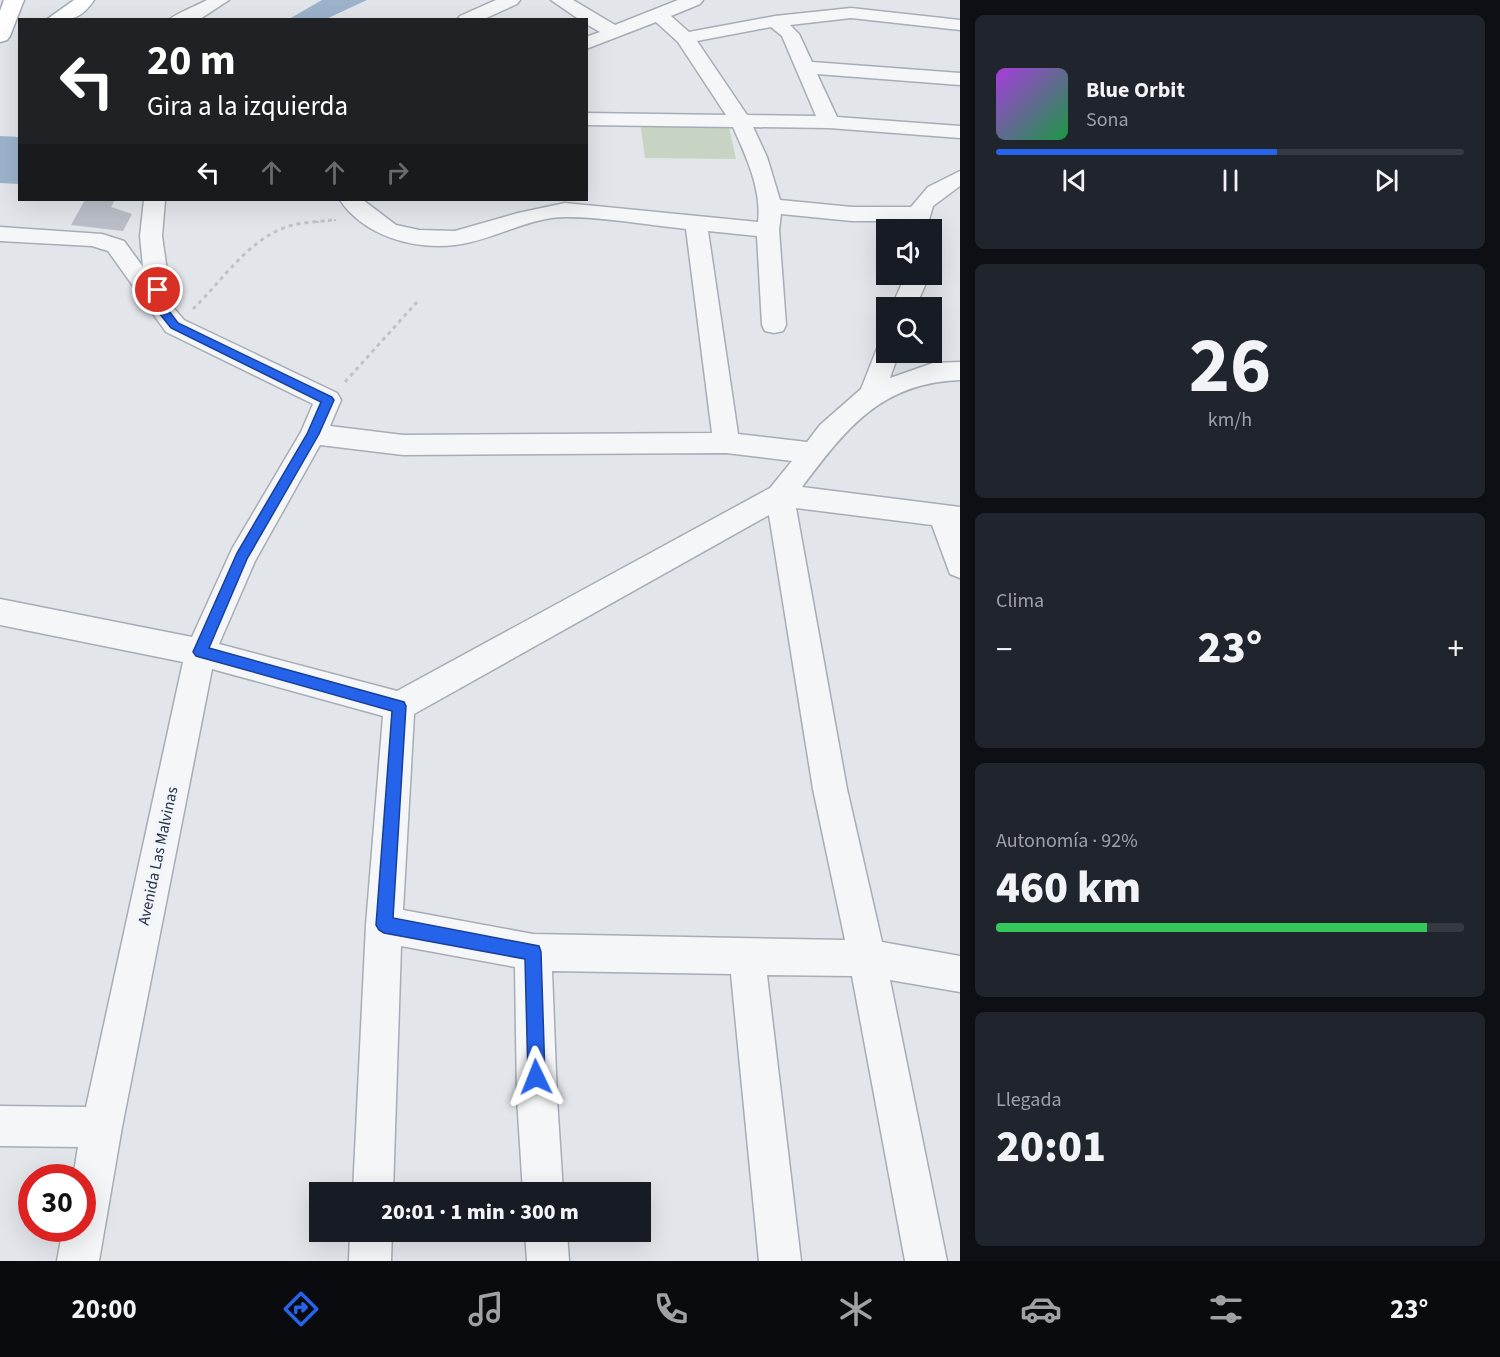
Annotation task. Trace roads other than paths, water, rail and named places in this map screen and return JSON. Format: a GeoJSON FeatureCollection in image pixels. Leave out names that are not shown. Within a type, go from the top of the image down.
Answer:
{"type":"FeatureCollection","features":[{"type":"Feature","properties":{"kind":"main road"},"geometry":{"type":"LineString","coordinates":[[0,38],[14,0]]}},
{"type":"Feature","properties":{"kind":"main road"},"geometry":{"type":"LineString","coordinates":[[60,18],[79,7],[84,0]]}},
{"type":"Feature","properties":{"kind":"main road"},"geometry":{"type":"LineString","coordinates":[[0,38],[18,34]]}},
{"type":"Feature","properties":{"kind":"street"},"geometry":{"type":"LineString","coordinates":[[184,18],[220,0]]}},
{"type":"Feature","properties":{"kind":"street"},"geometry":{"type":"LineString","coordinates":[[470,18],[511,0]]}},
{"type":"Feature","properties":{"kind":"street"},"geometry":{"type":"LineString","coordinates":[[561,0],[615,33]]}},
{"type":"Feature","properties":{"kind":"street"},"geometry":{"type":"LineString","coordinates":[[588,43],[694,0]]}},
{"type":"Feature","properties":{"kind":"street"},"geometry":{"type":"LineString","coordinates":[[685,38],[775,21],[851,13],[960,25]]}},
{"type":"Feature","properties":{"kind":"street"},"geometry":{"type":"LineString","coordinates":[[658,14],[685,38],[740,120],[757,157],[771,206],[768,230],[774,325]]}},
{"type":"Feature","properties":{"kind":"street"},"geometry":{"type":"LineString","coordinates":[[775,21],[790,34],[829,122]]}},
{"type":"Feature","properties":{"kind":"street"},"geometry":{"type":"LineString","coordinates":[[805,66],[960,79]]}},
{"type":"Feature","properties":{"kind":"street"},"geometry":{"type":"LineString","coordinates":[[588,119],[829,122],[960,132]]}},
{"type":"Feature","properties":{"kind":"street"},"geometry":{"type":"LineString","coordinates":[[917,219],[925,198],[954,186]]}},
{"type":"Feature","properties":{"kind":"street"},"geometry":{"type":"LineString","coordinates":[[155,201],[151,236],[167,317]]}},
{"type":"Feature","properties":{"kind":"street"},"geometry":{"type":"LineString","coordinates":[[771,206],[892,219]]}},
{"type":"Feature","properties":{"kind":"street"},"geometry":{"type":"LineString","coordinates":[[349,209],[365,214],[389,230],[419,237],[454,238],[565,210],[768,230]]}},
{"type":"Feature","properties":{"kind":"street"},"geometry":{"type":"LineString","coordinates":[[696,223],[726,443]]}},
{"type":"Feature","properties":{"kind":"street"},"geometry":{"type":"LineString","coordinates":[[0,234],[107,241],[116,246],[167,317]]}},
{"type":"Feature","properties":{"kind":"street","name":"Avenida Las Malvinas"},"geometry":{"type":"LineString","coordinates":[[78,1261],[102,1127],[200,652],[242,557],[313,434],[328,400],[167,317]]}},
{"type":"Feature","properties":{"kind":"street"},"geometry":{"type":"LineString","coordinates":[[872,394],[883,363]]}},
{"type":"Feature","properties":{"kind":"street"},"geometry":{"type":"LineString","coordinates":[[0,612],[200,652],[399,706],[780,496],[829,432],[872,394],[933,372],[960,371]]}},
{"type":"Feature","properties":{"kind":"street"},"geometry":{"type":"LineString","coordinates":[[313,434],[403,445],[726,443],[815,453]]}},
{"type":"Feature","properties":{"kind":"street"},"geometry":{"type":"LineString","coordinates":[[780,496],[861,504],[952,517],[960,566]]}},
{"type":"Feature","properties":{"kind":"street"},"geometry":{"type":"LineString","coordinates":[[780,496],[830,789],[867,958],[919,1260]]}},
{"type":"Feature","properties":{"kind":"street"},"geometry":{"type":"LineString","coordinates":[[373,1182],[384,925],[399,706]]}},
{"type":"Feature","properties":{"kind":"street"},"geometry":{"type":"LineString","coordinates":[[384,925],[533,952],[867,958],[960,974]]}},
{"type":"Feature","properties":{"kind":"street"},"geometry":{"type":"LineString","coordinates":[[533,952],[537,1098],[542,1182]]}},
{"type":"Feature","properties":{"kind":"street"},"geometry":{"type":"LineString","coordinates":[[747,957],[780,1261]]}},
{"type":"Feature","properties":{"kind":"street"},"geometry":{"type":"LineString","coordinates":[[0,1126],[102,1127]]}},
{"type":"Feature","properties":{"kind":"street"},"geometry":{"type":"LineString","coordinates":[[370,1261],[371,1242]]}},
{"type":"Feature","properties":{"kind":"street"},"geometry":{"type":"LineString","coordinates":[[547,1242],[548,1261]]}},
{"type":"Feature","properties":{"kind":"water"},"geometry":{"type":"Polygon","coordinates":[[[322,0],[367,0],[328,18],[291,18],[322,0]]]}},
{"type":"Feature","properties":{"kind":"water"},"geometry":{"type":"Polygon","coordinates":[[[0,136],[18,137],[18,184],[0,183],[0,136]]]}}]}
